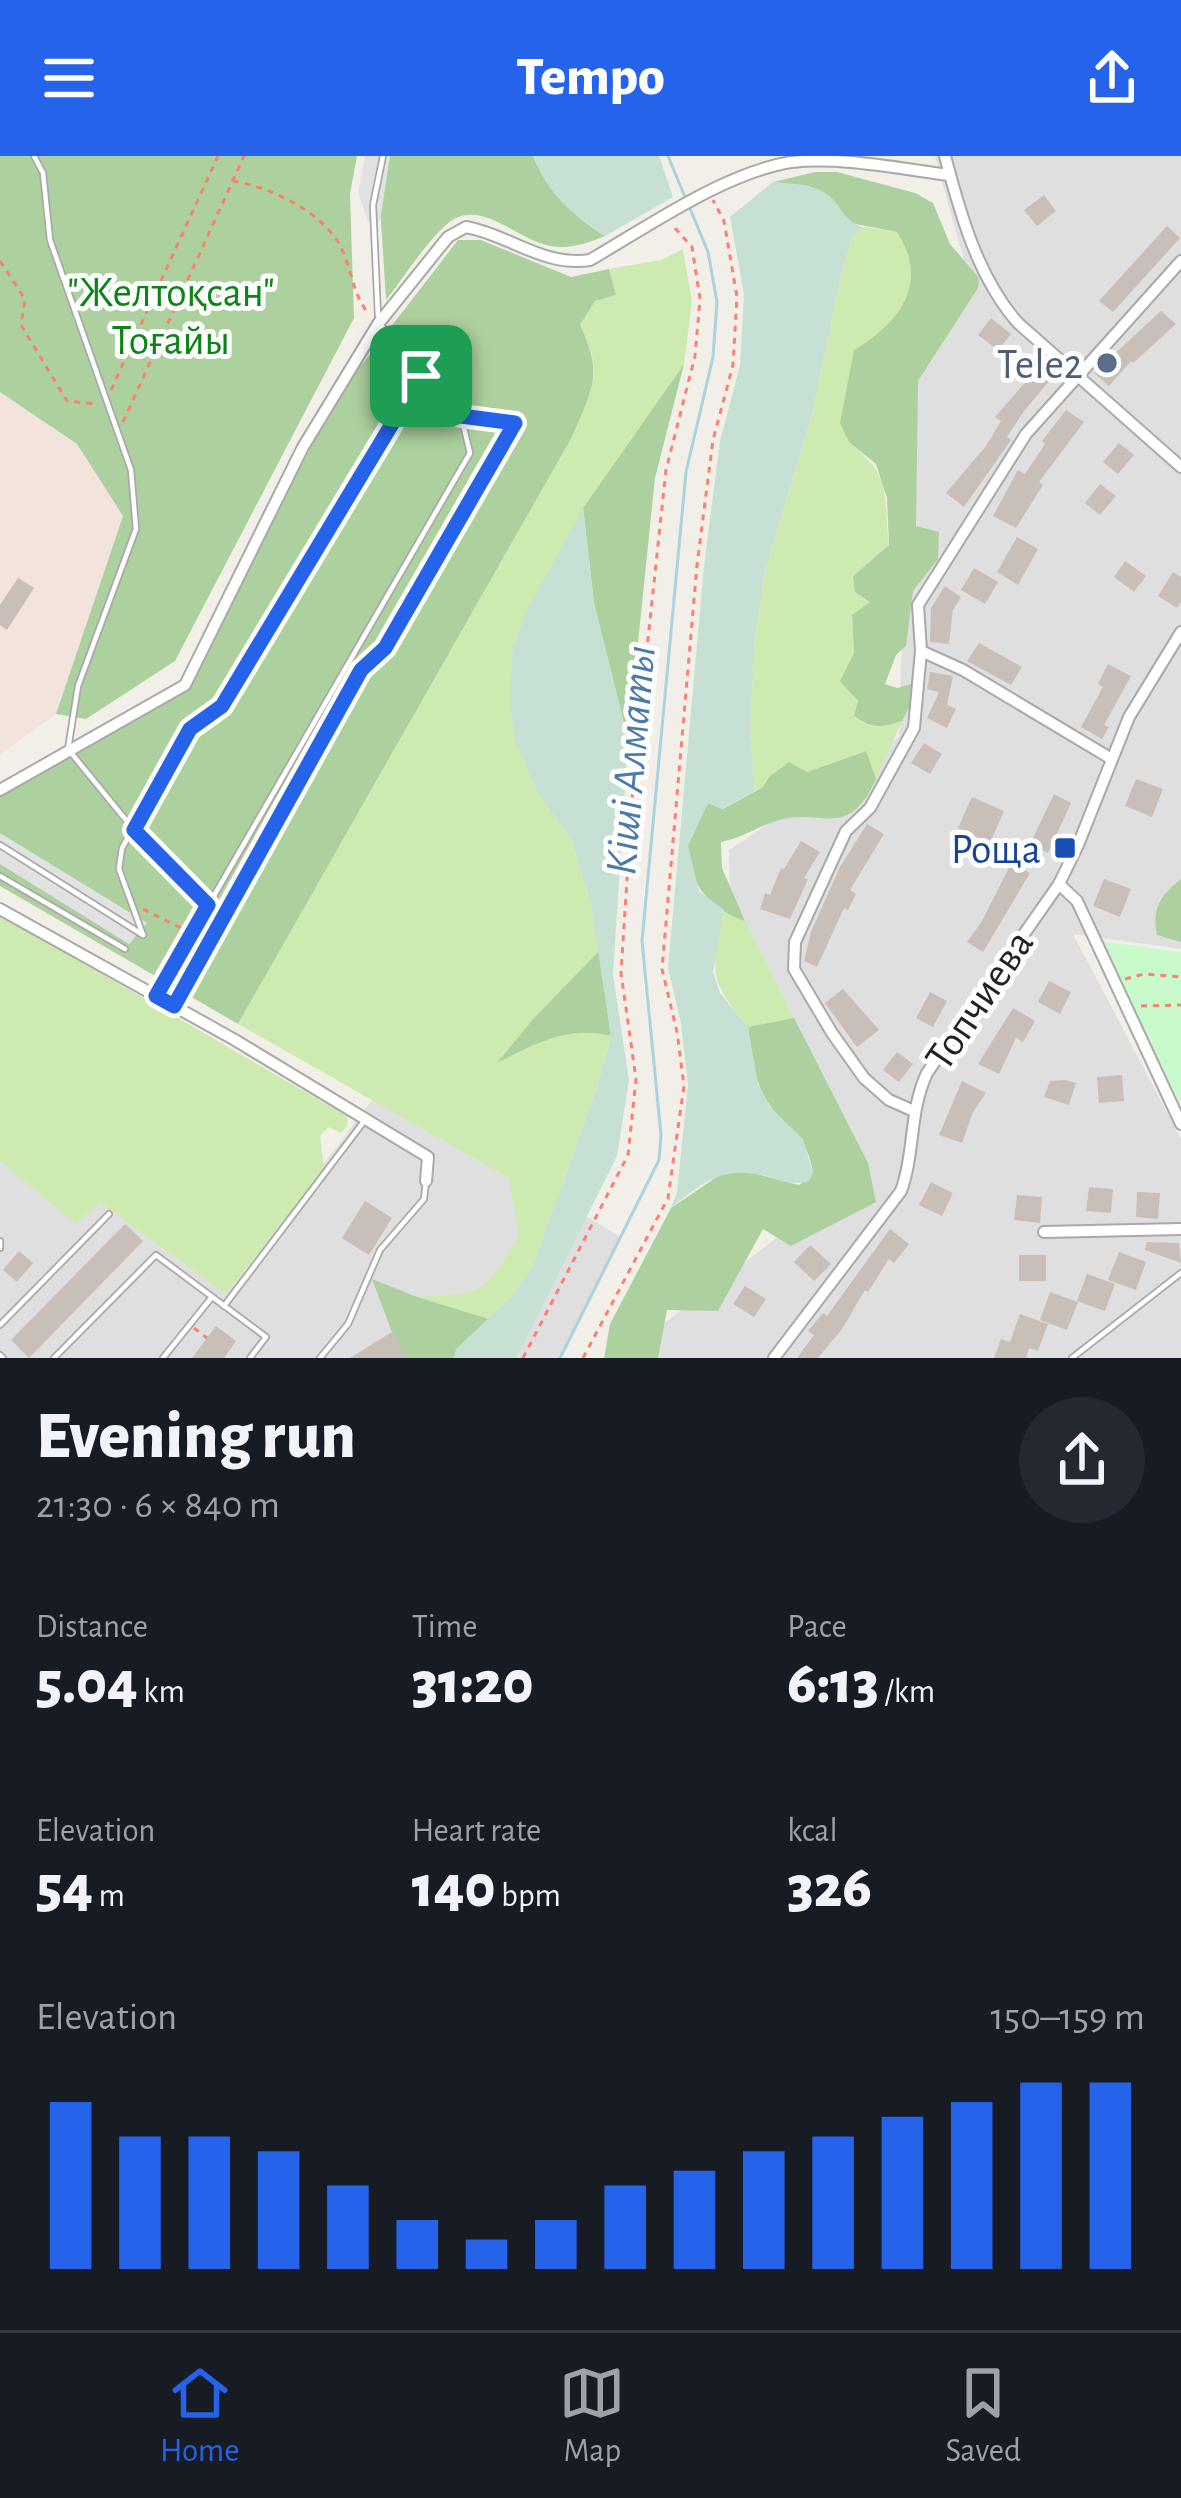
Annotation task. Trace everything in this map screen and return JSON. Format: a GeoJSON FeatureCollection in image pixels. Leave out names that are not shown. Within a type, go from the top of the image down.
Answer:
{"type":"FeatureCollection","features":[{"type":"Feature","properties":{"kind":"street"},"geometry":{"type":"LineString","coordinates":[[945,156],[1000,303],[1181,467]]}},
{"type":"Feature","properties":{"kind":"street"},"geometry":{"type":"LineString","coordinates":[[0,790],[185,685],[303,447],[378,324],[448,237],[466,227],[568,263],[590,260],[710,193],[791,162],[830,161],[950,175]]}},
{"type":"Feature","properties":{"kind":"street"},"geometry":{"type":"LineString","coordinates":[[914,1112],[889,1100],[864,1078],[794,969],[791,956],[846,831],[870,808],[914,728],[921,651],[918,604],[1026,434],[1181,261]]}},
{"type":"Feature","properties":{"kind":"street","name":"Топчиева"},"geometry":{"type":"LineString","coordinates":[[774,1358],[901,1191],[916,1095],[1059,884],[1129,717],[1181,632]]}},
{"type":"Feature","properties":{"kind":"street"},"geometry":{"type":"LineString","coordinates":[[921,651],[963,670],[1110,758]]}},
{"type":"Feature","properties":{"kind":"street"},"geometry":{"type":"LineString","coordinates":[[1059,884],[1077,901],[1181,1124]]}},
{"type":"Feature","properties":{"kind":"street"},"geometry":{"type":"LineString","coordinates":[[0,909],[428,1157],[426,1180]]}},
{"type":"Feature","properties":{"kind":"street"},"geometry":{"type":"LineString","coordinates":[[1044,1232],[1181,1229]]}},
{"type":"Feature","properties":{"kind":"lane"},"geometry":{"type":"LineString","coordinates":[[34,156],[43,173],[50,239],[130,470],[136,529],[78,686],[68,749],[134,830]]}},
{"type":"Feature","properties":{"kind":"lane"},"geometry":{"type":"LineString","coordinates":[[156,996],[470,453],[461,416],[378,324],[373,205],[383,156]]}},
{"type":"Feature","properties":{"kind":"lane"},"geometry":{"type":"LineString","coordinates":[[0,845],[143,935],[118,860],[190,729],[222,706],[421,376]]}},
{"type":"Feature","properties":{"kind":"lane"},"geometry":{"type":"LineString","coordinates":[[174,1006],[361,670],[385,648],[515,423],[461,416]]}},
{"type":"Feature","properties":{"kind":"lane"},"geometry":{"type":"LineString","coordinates":[[0,876],[125,950]]}},
{"type":"Feature","properties":{"kind":"lane"},"geometry":{"type":"LineString","coordinates":[[224,1306],[364,1120]]}},
{"type":"Feature","properties":{"kind":"lane"},"geometry":{"type":"LineString","coordinates":[[320,1358],[347,1324],[380,1250],[424,1199],[426,1180]]}},
{"type":"Feature","properties":{"kind":"lane"},"geometry":{"type":"LineString","coordinates":[[0,1325],[109,1214]]}},
{"type":"Feature","properties":{"kind":"lane"},"geometry":{"type":"LineString","coordinates":[[54,1358],[156,1255],[266,1337],[250,1358]]}},
{"type":"Feature","properties":{"kind":"lane"},"geometry":{"type":"LineString","coordinates":[[1072,1358],[1181,1273]]}},
{"type":"Feature","properties":{"kind":"lane"},"geometry":{"type":"LineString","coordinates":[[163,1358],[212,1297]]}},
{"type":"Feature","properties":{"kind":"path"},"geometry":{"type":"LineString","coordinates":[[0,261],[25,299],[21,325],[67,401],[96,404],[107,399],[218,156]]}},
{"type":"Feature","properties":{"kind":"path"},"geometry":{"type":"LineString","coordinates":[[118,432],[244,156]]}},
{"type":"Feature","properties":{"kind":"path"},"geometry":{"type":"LineString","coordinates":[[233,181],[280,194],[304,209],[341,245],[361,304],[378,324]]}},
{"type":"Feature","properties":{"kind":"path"},"geometry":{"type":"LineString","coordinates":[[583,1358],[668,1198],[683,1086],[677,1032],[662,969],[697,565],[713,440],[733,365],[737,297],[724,221],[710,193]]}},
{"type":"Feature","properties":{"kind":"path"},"geometry":{"type":"LineString","coordinates":[[524,1358],[628,1155],[636,1078],[621,974],[634,771],[666,470],[695,356],[700,299],[692,247],[665,217]]}},
{"type":"Feature","properties":{"kind":"path"},"geometry":{"type":"LineString","coordinates":[[134,830],[208,905]]}},
{"type":"Feature","properties":{"kind":"path"},"geometry":{"type":"LineString","coordinates":[[131,903],[192,933]]}},
{"type":"Feature","properties":{"kind":"path"},"geometry":{"type":"LineString","coordinates":[[1112,982],[1144,974],[1181,977]]}},
{"type":"Feature","properties":{"kind":"path"},"geometry":{"type":"LineString","coordinates":[[1125,1009],[1181,1005]]}},
{"type":"Feature","properties":{"kind":"path"},"geometry":{"type":"LineString","coordinates":[[190,1324],[207,1338]]}},
{"type":"Feature","properties":{"kind":"shaded area"},"geometry":{"type":"Polygon","coordinates":[[[365,156],[390,156],[380,221],[368,222],[358,192],[365,156]]]}},
{"type":"Feature","properties":{"kind":"shaded area"},"geometry":{"type":"Polygon","coordinates":[[[935,156],[1181,156],[1181,949],[1073,934],[1181,1139],[1181,1358],[650,1358],[663,1324],[853,1180],[731,955],[729,850],[899,737],[910,378],[973,293],[935,156]]]}},
{"type":"Feature","properties":{"kind":"shaded area"},"geometry":{"type":"Polygon","coordinates":[[[0,392],[77,444],[123,516],[56,714],[0,754],[0,392]]]}},
{"type":"Feature","properties":{"kind":"shaded area"},"geometry":{"type":"Polygon","coordinates":[[[0,833],[147,923],[129,944],[0,864],[0,833]]]}},
{"type":"Feature","properties":{"kind":"shaded area"},"geometry":{"type":"Polygon","coordinates":[[[378,1092],[621,1237],[560,1358],[0,1358],[0,1131],[230,1288],[378,1092]]]}},
{"type":"Feature","properties":{"kind":"green space","name":"\"Желтоқсан\" Тоғайы"},"geometry":{"type":"Polygon","coordinates":[[[0,156],[357,156],[350,194],[354,318],[175,661],[86,719],[56,714],[123,516],[77,444],[0,392],[0,156]]]}},
{"type":"Feature","properties":{"kind":"green space"},"geometry":{"type":"Polygon","coordinates":[[[390,156],[533,156],[562,202],[605,236],[578,245],[550,246],[484,217],[459,217],[430,242],[386,300],[380,206],[390,156]]]}},
{"type":"Feature","properties":{"kind":"green space"},"geometry":{"type":"Polygon","coordinates":[[[533,156],[659,156],[673,197],[605,236],[562,202],[533,156]]]}},
{"type":"Feature","properties":{"kind":"green space"},"geometry":{"type":"Polygon","coordinates":[[[837,172],[915,193],[933,203],[950,244],[979,278],[978,288],[918,381],[916,526],[939,532],[938,559],[913,591],[906,646],[896,655],[885,684],[897,688],[911,684],[913,700],[902,721],[883,726],[854,716],[858,701],[840,681],[854,653],[852,615],[870,602],[855,592],[853,576],[889,545],[887,498],[876,464],[849,442],[840,423],[854,350],[897,314],[910,284],[911,268],[897,232],[850,223],[809,186],[773,182],[837,172]]]}},
{"type":"Feature","properties":{"kind":"green space"},"geometry":{"type":"Polygon","coordinates":[[[773,182],[819,190],[850,221],[863,227],[852,237],[812,414],[765,572],[755,638],[750,731],[755,791],[722,809],[708,803],[688,846],[699,891],[724,910],[713,972],[720,993],[748,1027],[758,1084],[770,1107],[803,1139],[813,1173],[809,1181],[799,1183],[728,1174],[706,1182],[671,1208],[677,1192],[688,1085],[668,968],[704,566],[720,441],[740,365],[744,294],[730,217],[773,182]]]}},
{"type":"Feature","properties":{"kind":"green space"},"geometry":{"type":"Polygon","coordinates":[[[863,227],[898,232],[911,268],[910,284],[897,314],[854,350],[849,442],[880,477],[889,545],[853,576],[871,601],[852,616],[854,653],[841,681],[858,701],[854,717],[877,726],[902,721],[876,779],[865,751],[807,772],[769,777],[755,791],[750,731],[755,638],[765,572],[812,414],[852,237],[863,227]]]}},
{"type":"Feature","properties":{"kind":"green space","name":"\"Желтоқсан\" Тоғайы"},"geometry":{"type":"Polygon","coordinates":[[[458,240],[481,240],[571,277],[609,269],[616,295],[595,301],[580,325],[592,357],[590,394],[572,437],[238,1024],[0,886],[0,795],[187,689],[336,398],[458,240]]]}},
{"type":"Feature","properties":{"kind":"green space"},"geometry":{"type":"Polygon","coordinates":[[[683,249],[692,301],[684,364],[583,508],[540,797],[571,839],[599,951],[500,1060],[565,1034],[611,1036],[533,1266],[489,1319],[417,1297],[470,1292],[490,1280],[519,1235],[509,1178],[238,1024],[572,437],[594,370],[580,325],[595,301],[616,295],[609,269],[661,260],[683,249]]]}},
{"type":"Feature","properties":{"kind":"green space"},"geometry":{"type":"Polygon","coordinates":[[[684,364],[655,478],[628,740],[594,603],[583,508],[684,364]]]}},
{"type":"Feature","properties":{"kind":"green space"},"geometry":{"type":"Polygon","coordinates":[[[583,508],[594,603],[628,740],[613,975],[629,1080],[617,1156],[516,1358],[454,1358],[456,1349],[512,1296],[533,1266],[611,1036],[591,905],[571,839],[540,797],[515,741],[510,703],[513,647],[528,608],[583,508]]]}},
{"type":"Feature","properties":{"kind":"green space"},"geometry":{"type":"Polygon","coordinates":[[[866,751],[876,779],[854,810],[832,818],[776,821],[721,842],[722,868],[745,921],[704,894],[692,873],[688,848],[708,803],[723,809],[763,787],[789,762],[807,772],[866,751]]]}},
{"type":"Feature","properties":{"kind":"green space"},"geometry":{"type":"Polygon","coordinates":[[[1181,879],[1181,942],[1157,935],[1155,917],[1163,897],[1181,879]]]}},
{"type":"Feature","properties":{"kind":"green space"},"geometry":{"type":"Polygon","coordinates":[[[724,910],[745,921],[794,1018],[748,1027],[725,996],[715,961],[724,910]]]}},
{"type":"Feature","properties":{"kind":"green space"},"geometry":{"type":"Polygon","coordinates":[[[0,915],[347,1116],[348,1125],[341,1133],[328,1127],[320,1136],[324,1168],[226,1294],[101,1203],[75,1223],[0,1161],[0,915]]]}},
{"type":"Feature","properties":{"kind":"green space"},"geometry":{"type":"Polygon","coordinates":[[[1100,941],[1181,952],[1181,1105],[1100,941]]]}},
{"type":"Feature","properties":{"kind":"green space"},"geometry":{"type":"Polygon","coordinates":[[[599,951],[611,1036],[566,1035],[497,1063],[533,1019],[599,951]]]}},
{"type":"Feature","properties":{"kind":"green space"},"geometry":{"type":"Polygon","coordinates":[[[794,1018],[868,1163],[876,1202],[791,1246],[763,1229],[718,1311],[667,1310],[658,1358],[604,1358],[610,1324],[671,1208],[721,1174],[745,1171],[799,1185],[813,1173],[801,1141],[762,1093],[748,1027],[794,1018]]]}},
{"type":"Feature","properties":{"kind":"green space"},"geometry":{"type":"Polygon","coordinates":[[[372,1279],[489,1319],[457,1349],[454,1358],[407,1358],[372,1279]]]}},
{"type":"Feature","properties":{"kind":"building"},"geometry":{"type":"Polygon","coordinates":[[[1044,195],[1056,211],[1037,226],[1024,210],[1044,195]]]}},
{"type":"Feature","properties":{"kind":"building"},"geometry":{"type":"Polygon","coordinates":[[[1167,226],[1180,238],[1113,312],[1099,301],[1167,226]]]}},
{"type":"Feature","properties":{"kind":"building"},"geometry":{"type":"Polygon","coordinates":[[[1161,311],[1176,324],[1109,386],[1094,373],[1161,311]]]}},
{"type":"Feature","properties":{"kind":"building"},"geometry":{"type":"Polygon","coordinates":[[[991,318],[1011,334],[998,350],[978,335],[991,318]]]}},
{"type":"Feature","properties":{"kind":"building"},"geometry":{"type":"Polygon","coordinates":[[[1045,360],[1061,374],[1024,411],[1007,437],[1011,440],[964,507],[946,493],[986,446],[1001,421],[995,417],[1045,360]]]}},
{"type":"Feature","properties":{"kind":"building"},"geometry":{"type":"Polygon","coordinates":[[[1066,410],[1084,422],[1039,482],[1043,485],[1016,528],[993,516],[1018,470],[1025,474],[1066,410]]]}},
{"type":"Feature","properties":{"kind":"building"},"geometry":{"type":"Polygon","coordinates":[[[1119,443],[1134,455],[1118,474],[1103,462],[1119,443]]]}},
{"type":"Feature","properties":{"kind":"building"},"geometry":{"type":"Polygon","coordinates":[[[1100,484],[1116,496],[1100,515],[1085,503],[1100,484]]]}},
{"type":"Feature","properties":{"kind":"building"},"geometry":{"type":"Polygon","coordinates":[[[1017,537],[1038,549],[1018,585],[997,572],[1017,537]]]}},
{"type":"Feature","properties":{"kind":"building"},"geometry":{"type":"Polygon","coordinates":[[[1125,561],[1146,576],[1134,592],[1114,577],[1125,561]]]}},
{"type":"Feature","properties":{"kind":"building"},"geometry":{"type":"Polygon","coordinates":[[[974,568],[998,582],[985,604],[961,590],[974,568]]]}},
{"type":"Feature","properties":{"kind":"building"},"geometry":{"type":"Polygon","coordinates":[[[1173,572],[1181,577],[1177,608],[1158,596],[1173,572]]]}},
{"type":"Feature","properties":{"kind":"building"},"geometry":{"type":"Polygon","coordinates":[[[18,578],[34,588],[7,630],[0,625],[0,605],[18,578]]]}},
{"type":"Feature","properties":{"kind":"building"},"geometry":{"type":"Polygon","coordinates":[[[945,586],[961,597],[953,610],[949,644],[930,642],[931,608],[945,586]]]}},
{"type":"Feature","properties":{"kind":"building"},"geometry":{"type":"Polygon","coordinates":[[[979,643],[1022,667],[1011,685],[967,661],[979,643]]]}},
{"type":"Feature","properties":{"kind":"building"},"geometry":{"type":"Polygon","coordinates":[[[1108,664],[1131,676],[1104,725],[1109,727],[1102,739],[1081,727],[1103,687],[1098,684],[1108,664]]]}},
{"type":"Feature","properties":{"kind":"building"},"geometry":{"type":"Polygon","coordinates":[[[930,672],[953,676],[947,705],[956,709],[947,728],[927,718],[939,692],[927,689],[930,672]]]}},
{"type":"Feature","properties":{"kind":"building"},"geometry":{"type":"Polygon","coordinates":[[[924,743],[942,754],[930,774],[911,763],[924,743]]]}},
{"type":"Feature","properties":{"kind":"building"},"geometry":{"type":"Polygon","coordinates":[[[1136,779],[1163,789],[1152,817],[1125,806],[1136,779]]]}},
{"type":"Feature","properties":{"kind":"building"},"geometry":{"type":"Polygon","coordinates":[[[1054,794],[1071,803],[1048,853],[1030,844],[1054,794]]]}},
{"type":"Feature","properties":{"kind":"building"},"geometry":{"type":"Polygon","coordinates":[[[972,797],[1004,811],[990,843],[958,828],[972,797]]]}},
{"type":"Feature","properties":{"kind":"building"},"geometry":{"type":"Polygon","coordinates":[[[867,824],[884,834],[850,890],[856,894],[848,910],[844,908],[817,967],[804,961],[811,932],[840,867],[867,824]]]}},
{"type":"Feature","properties":{"kind":"building"},"geometry":{"type":"Polygon","coordinates":[[[801,841],[820,852],[804,878],[808,879],[790,919],[760,909],[765,893],[770,895],[781,868],[801,841]]]}},
{"type":"Feature","properties":{"kind":"building"},"geometry":{"type":"Polygon","coordinates":[[[1012,862],[1030,873],[983,952],[967,942],[1012,862]]]}},
{"type":"Feature","properties":{"kind":"building"},"geometry":{"type":"Polygon","coordinates":[[[1104,879],[1131,889],[1120,917],[1093,906],[1104,879]]]}},
{"type":"Feature","properties":{"kind":"building"},"geometry":{"type":"Polygon","coordinates":[[[1049,981],[1071,992],[1060,1014],[1038,1002],[1049,981]]]}},
{"type":"Feature","properties":{"kind":"building"},"geometry":{"type":"Polygon","coordinates":[[[843,989],[879,1030],[857,1047],[825,1003],[843,989]]]}},
{"type":"Feature","properties":{"kind":"building"},"geometry":{"type":"Polygon","coordinates":[[[930,992],[947,1001],[933,1027],[916,1018],[930,992]]]}},
{"type":"Feature","properties":{"kind":"building"},"geometry":{"type":"Polygon","coordinates":[[[1013,1008],[1035,1021],[1023,1042],[1016,1038],[999,1074],[978,1064],[1013,1008]]]}},
{"type":"Feature","properties":{"kind":"building"},"geometry":{"type":"Polygon","coordinates":[[[897,1052],[913,1064],[899,1082],[883,1070],[897,1052]]]}},
{"type":"Feature","properties":{"kind":"building"},"geometry":{"type":"Polygon","coordinates":[[[1122,1075],[1124,1101],[1099,1103],[1097,1077],[1122,1075]]]}},
{"type":"Feature","properties":{"kind":"building"},"geometry":{"type":"Polygon","coordinates":[[[962,1081],[986,1093],[962,1143],[939,1135],[962,1081]]]}},
{"type":"Feature","properties":{"kind":"building"},"geometry":{"type":"Polygon","coordinates":[[[1050,1081],[1076,1083],[1069,1105],[1044,1097],[1050,1081]]]}},
{"type":"Feature","properties":{"kind":"building"},"geometry":{"type":"Polygon","coordinates":[[[931,1182],[953,1193],[942,1216],[919,1205],[931,1182]]]}},
{"type":"Feature","properties":{"kind":"building"},"geometry":{"type":"Polygon","coordinates":[[[1089,1187],[1113,1189],[1111,1213],[1086,1211],[1089,1187]]]}},
{"type":"Feature","properties":{"kind":"building"},"geometry":{"type":"Polygon","coordinates":[[[1137,1192],[1160,1193],[1158,1219],[1136,1217],[1137,1192]]]}},
{"type":"Feature","properties":{"kind":"building"},"geometry":{"type":"Polygon","coordinates":[[[1017,1195],[1042,1197],[1040,1223],[1014,1220],[1017,1195]]]}},
{"type":"Feature","properties":{"kind":"building"},"geometry":{"type":"Polygon","coordinates":[[[365,1201],[392,1218],[369,1255],[342,1238],[365,1201]]]}},
{"type":"Feature","properties":{"kind":"building"},"geometry":{"type":"Polygon","coordinates":[[[125,1224],[143,1241],[29,1358],[11,1340],[125,1224]]]}},
{"type":"Feature","properties":{"kind":"building"},"geometry":{"type":"Polygon","coordinates":[[[890,1229],[909,1244],[894,1263],[889,1259],[818,1358],[797,1358],[814,1335],[808,1331],[823,1313],[827,1316],[890,1229]]]}},
{"type":"Feature","properties":{"kind":"building"},"geometry":{"type":"Polygon","coordinates":[[[1147,1242],[1179,1243],[1181,1263],[1145,1250],[1147,1242]]]}},
{"type":"Feature","properties":{"kind":"building"},"geometry":{"type":"Polygon","coordinates":[[[810,1245],[831,1264],[814,1281],[794,1262],[810,1245]]]}},
{"type":"Feature","properties":{"kind":"building"},"geometry":{"type":"Polygon","coordinates":[[[19,1251],[33,1263],[17,1282],[3,1270],[19,1251]]]}},
{"type":"Feature","properties":{"kind":"building"},"geometry":{"type":"Polygon","coordinates":[[[1119,1252],[1146,1262],[1136,1290],[1108,1280],[1119,1252]]]}},
{"type":"Feature","properties":{"kind":"building"},"geometry":{"type":"Polygon","coordinates":[[[1019,1255],[1046,1255],[1046,1281],[1019,1281],[1019,1255]]]}},
{"type":"Feature","properties":{"kind":"building"},"geometry":{"type":"Polygon","coordinates":[[[1087,1274],[1115,1284],[1105,1311],[1077,1301],[1087,1274]]]}},
{"type":"Feature","properties":{"kind":"building"},"geometry":{"type":"Polygon","coordinates":[[[745,1286],[766,1299],[754,1317],[733,1304],[745,1286]]]}},
{"type":"Feature","properties":{"kind":"building"},"geometry":{"type":"Polygon","coordinates":[[[1050,1292],[1078,1302],[1067,1330],[1040,1320],[1050,1292]]]}},
{"type":"Feature","properties":{"kind":"building"},"geometry":{"type":"Polygon","coordinates":[[[1020,1314],[1048,1324],[1038,1351],[1029,1348],[1026,1358],[994,1358],[1001,1339],[1010,1342],[1020,1314]]]}},
{"type":"Feature","properties":{"kind":"building"},"geometry":{"type":"Polygon","coordinates":[[[216,1326],[236,1341],[224,1358],[192,1358],[216,1326]]]}},
{"type":"Feature","properties":{"kind":"building"},"geometry":{"type":"Polygon","coordinates":[[[392,1332],[408,1358],[350,1358],[392,1332]]]}},
{"type":"Feature","properties":{"kind":"waterway","name":"Кіші Алматы"},"geometry":{"type":"LineString","coordinates":[[668,156],[685,197]]}},
{"type":"Feature","properties":{"kind":"waterway","name":"Кіші Алматы"},"geometry":{"type":"LineString","coordinates":[[560,1358],[659,1160],[661,1135],[642,941],[686,472],[713,357],[717,302],[708,252],[689,206]]}},
{"type":"Feature","properties":{"kind":"place","name":"Tele2"},"geometry":{"type":"Point","coordinates":[1107,363]}},
{"type":"Feature","properties":{"kind":"place","name":"Роща"},"geometry":{"type":"Point","coordinates":[1065,848]}},
{"type":"Feature","properties":{"kind":"route"},"geometry":{"type":"LineString","coordinates":[[421,376],[461,416],[515,423],[385,648],[361,670],[174,1006],[156,996],[208,905],[134,830],[190,729],[222,706],[421,376]]}}]}
